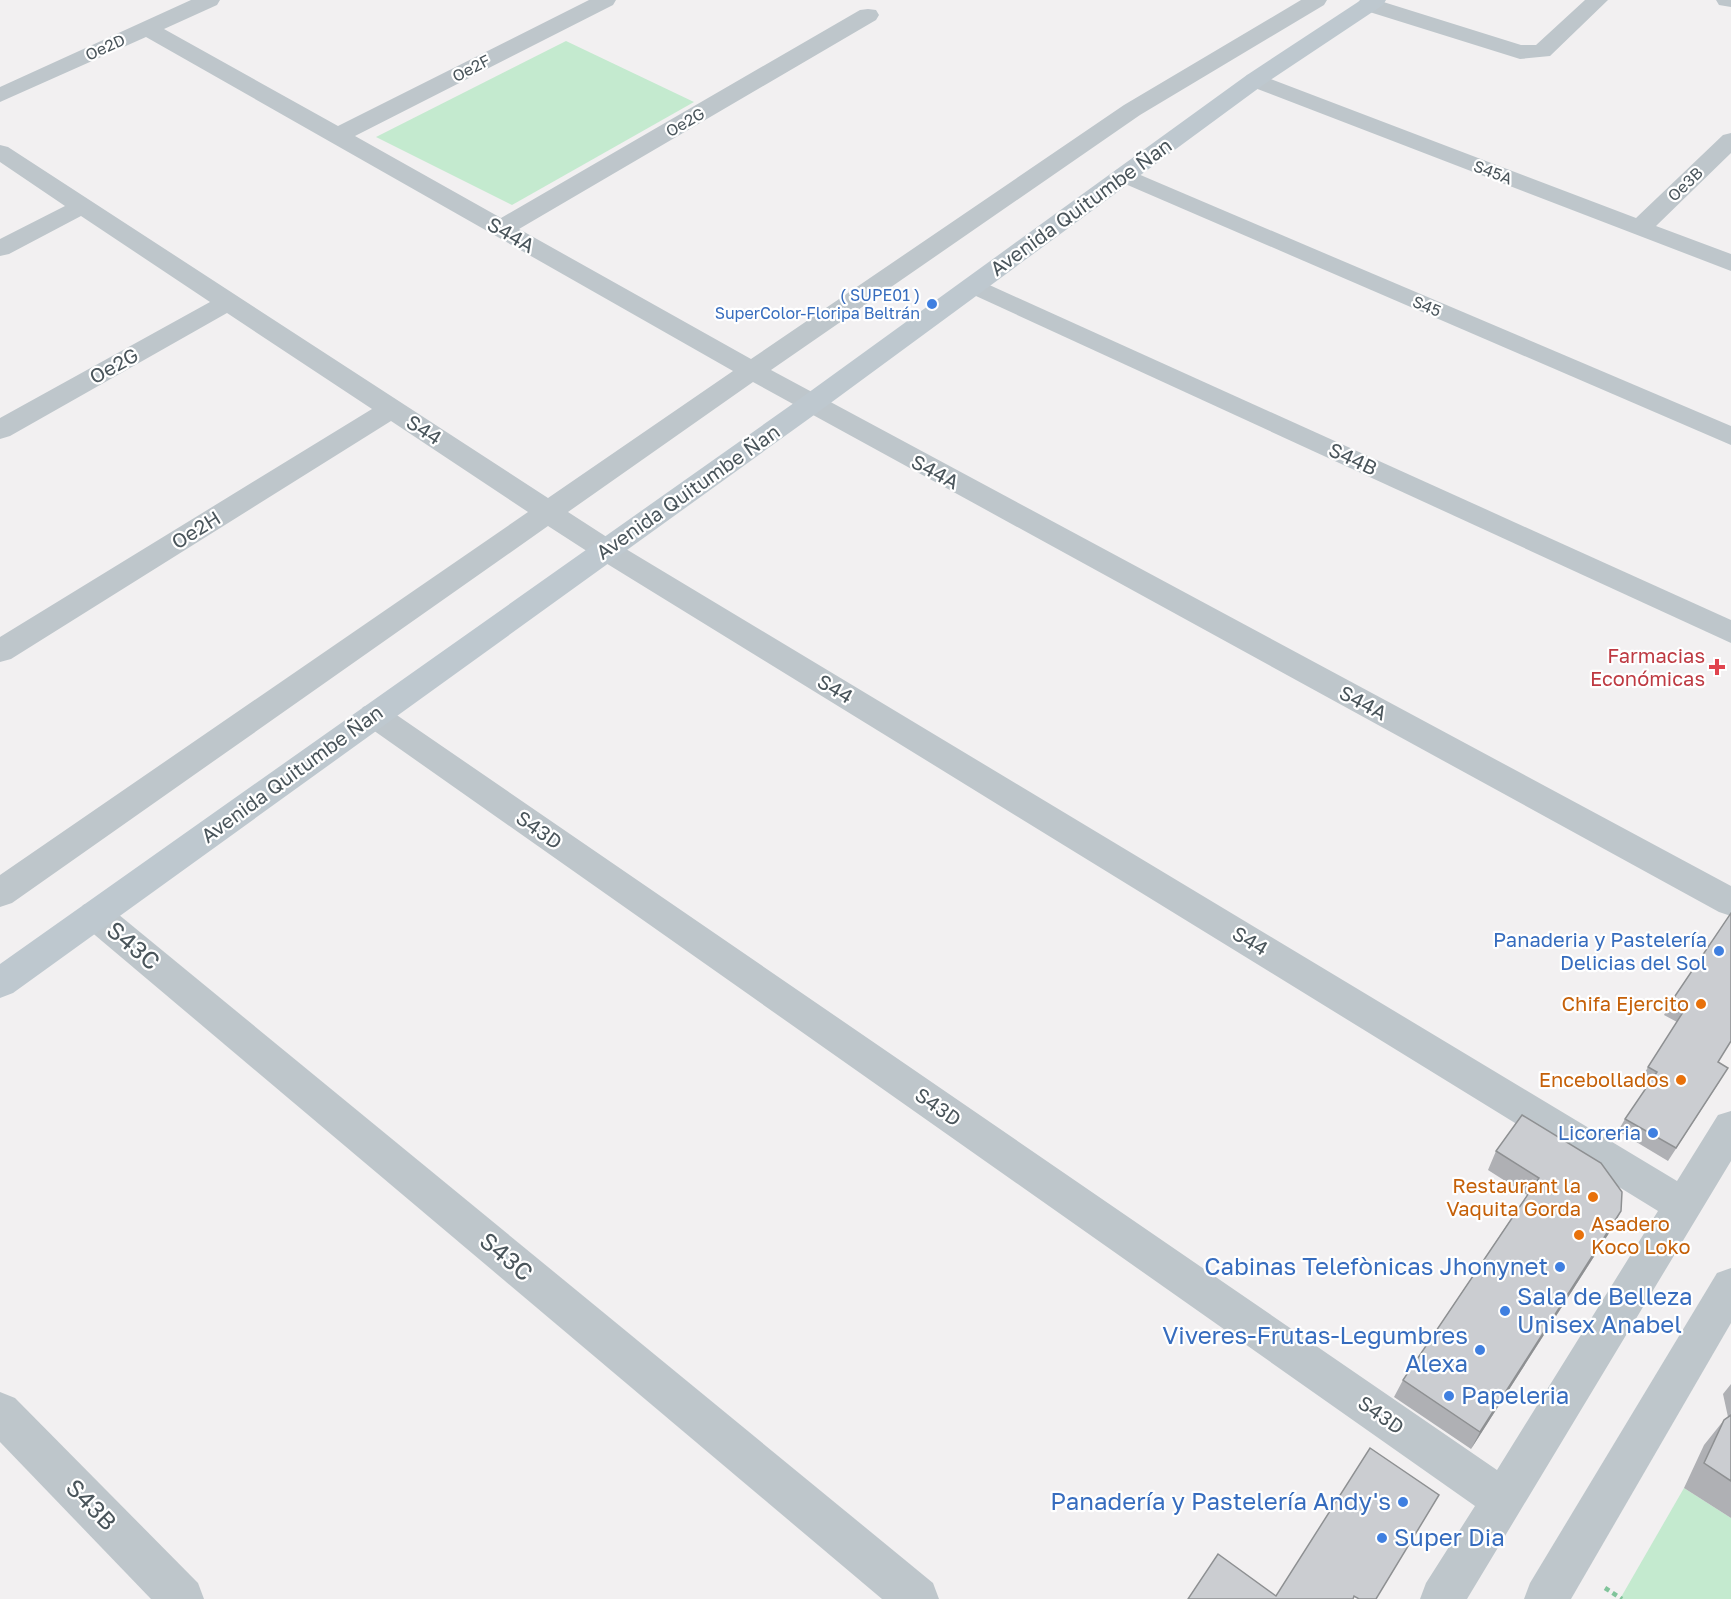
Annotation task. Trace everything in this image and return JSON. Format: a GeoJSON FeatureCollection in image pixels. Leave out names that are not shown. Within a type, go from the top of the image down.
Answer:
{"type":"FeatureCollection","features":[{"type":"Feature","properties":{"kind":"street","name":"Oe2D"},"geometry":{"type":"LineString","coordinates":[[0,95],[210,0]]}},
{"type":"Feature","properties":{"kind":"street","name":"Oe2F"},"geometry":{"type":"LineString","coordinates":[[337,136],[605,0]]}},
{"type":"Feature","properties":{"kind":"street"},"geometry":{"type":"LineString","coordinates":[[0,893],[550,513],[751,371],[1132,110],[1316,0]]}},
{"type":"Feature","properties":{"kind":"street"},"geometry":{"type":"LineString","coordinates":[[1371,2],[1520,52],[1534,53],[1542,51],[1597,0]]}},
{"type":"Feature","properties":{"kind":"street"},"geometry":{"type":"LineString","coordinates":[[1727,0],[1731,1]]}},
{"type":"Feature","properties":{"kind":"street","name":"Avenida Quitumbe Ñan"},"geometry":{"type":"LineString","coordinates":[[0,983],[811,404],[1255,80],[1371,2]]}},
{"type":"Feature","properties":{"kind":"street","name":"Oe2G"},"geometry":{"type":"LineString","coordinates":[[501,229],[868,15]]}},
{"type":"Feature","properties":{"kind":"street","name":"S44A"},"geometry":{"type":"LineString","coordinates":[[147,28],[751,371],[1731,902]]}},
{"type":"Feature","properties":{"kind":"street","name":"S45A"},"geometry":{"type":"LineString","coordinates":[[1255,80],[1731,263]]}},
{"type":"Feature","properties":{"kind":"street","name":"Oe3B"},"geometry":{"type":"LineString","coordinates":[[1640,228],[1731,140]]}},
{"type":"Feature","properties":{"kind":"street","name":"S44"},"geometry":{"type":"LineString","coordinates":[[0,152],[606,550],[1683,1205]]}},
{"type":"Feature","properties":{"kind":"street","name":"S45"},"geometry":{"type":"LineString","coordinates":[[1124,175],[1731,436]]}},
{"type":"Feature","properties":{"kind":"street"},"geometry":{"type":"LineString","coordinates":[[0,249],[83,206]]}},
{"type":"Feature","properties":{"kind":"street","name":"S44B"},"geometry":{"type":"LineString","coordinates":[[974,285],[1731,632]]}},
{"type":"Feature","properties":{"kind":"street","name":"Oe2G"},"geometry":{"type":"LineString","coordinates":[[0,430],[228,302]]}},
{"type":"Feature","properties":{"kind":"street","name":"Oe2H"},"geometry":{"type":"LineString","coordinates":[[0,651],[391,409]]}},
{"type":"Feature","properties":{"kind":"street","name":"S43D"},"geometry":{"type":"LineString","coordinates":[[374,715],[1502,1499]]}},
{"type":"Feature","properties":{"kind":"street","name":"S43C"},"geometry":{"type":"LineString","coordinates":[[95,915],[917,1599]]}},
{"type":"Feature","properties":{"kind":"street"},"geometry":{"type":"LineString","coordinates":[[1442,1599],[1731,1126]]}},
{"type":"Feature","properties":{"kind":"street"},"geometry":{"type":"LineString","coordinates":[[1546,1599],[1731,1287]]}},
{"type":"Feature","properties":{"kind":"street","name":"S43B"},"geometry":{"type":"LineString","coordinates":[[0,1412],[182,1599]]}},
{"type":"Feature","properties":{"kind":"green space"},"geometry":{"type":"Polygon","coordinates":[[[566,41],[694,102],[512,205],[376,137],[566,41]]]}},
{"type":"Feature","properties":{"kind":"green space"},"geometry":{"type":"Polygon","coordinates":[[[1684,1488],[1731,1518],[1731,1599],[1620,1599],[1684,1488]]]}},
{"type":"Feature","properties":{"kind":"building"},"geometry":{"type":"Polygon","coordinates":[[[1731,913],[1731,1041],[1718,1062],[1728,1068],[1676,1148],[1625,1119],[1657,1072],[1648,1067],[1685,1009],[1671,1002],[1731,913]]]}},
{"type":"Feature","properties":{"kind":"building"},"geometry":{"type":"Polygon","coordinates":[[[1522,1115],[1601,1163],[1622,1192],[1621,1211],[1480,1432],[1403,1380],[1539,1178],[1496,1151],[1522,1115]]]}},
{"type":"Feature","properties":{"kind":"building"},"geometry":{"type":"Polygon","coordinates":[[[1731,1415],[1731,1481],[1704,1463],[1724,1420],[1731,1415]]]}},
{"type":"Feature","properties":{"kind":"building"},"geometry":{"type":"Polygon","coordinates":[[[1370,1448],[1439,1495],[1376,1599],[1359,1599],[1354,1596],[1353,1599],[1188,1599],[1218,1554],[1276,1596],[1370,1448]]]}},
{"type":"Feature","properties":{"kind":"place","name":"( SUPE01 ) SuperColor-Floripa Beltrán"},"geometry":{"type":"Point","coordinates":[932,304]}},
{"type":"Feature","properties":{"kind":"place","name":"Farmacias Económicas"},"geometry":{"type":"Point","coordinates":[1717,667]}},
{"type":"Feature","properties":{"kind":"place","name":"Panaderia y Pastelería Delicias del Sol"},"geometry":{"type":"Point","coordinates":[1719,951]}},
{"type":"Feature","properties":{"kind":"place","name":"Chifa Ejercito"},"geometry":{"type":"Point","coordinates":[1701,1004]}},
{"type":"Feature","properties":{"kind":"place","name":"Encebollados"},"geometry":{"type":"Point","coordinates":[1681,1080]}},
{"type":"Feature","properties":{"kind":"place","name":"Licoreria"},"geometry":{"type":"Point","coordinates":[1653,1133]}},
{"type":"Feature","properties":{"kind":"place","name":"Restaurant la Vaquita Gorda"},"geometry":{"type":"Point","coordinates":[1593,1197]}},
{"type":"Feature","properties":{"kind":"place","name":"Asadero Koco Loko"},"geometry":{"type":"Point","coordinates":[1579,1235]}},
{"type":"Feature","properties":{"kind":"place","name":"Cabinas Telefònicas Jhonynet"},"geometry":{"type":"Point","coordinates":[1560,1267]}},
{"type":"Feature","properties":{"kind":"place","name":"Sala de Belleza Unisex Anabel"},"geometry":{"type":"Point","coordinates":[1505,1311]}},
{"type":"Feature","properties":{"kind":"place","name":"Viveres-Frutas-Legumbres Alexa"},"geometry":{"type":"Point","coordinates":[1480,1350]}},
{"type":"Feature","properties":{"kind":"place","name":"Papeleria"},"geometry":{"type":"Point","coordinates":[1449,1396]}},
{"type":"Feature","properties":{"kind":"place","name":"Panadería y Pastelería Andy's"},"geometry":{"type":"Point","coordinates":[1403,1502]}},
{"type":"Feature","properties":{"kind":"place","name":"Super Dia"},"geometry":{"type":"Point","coordinates":[1382,1538]}}]}
